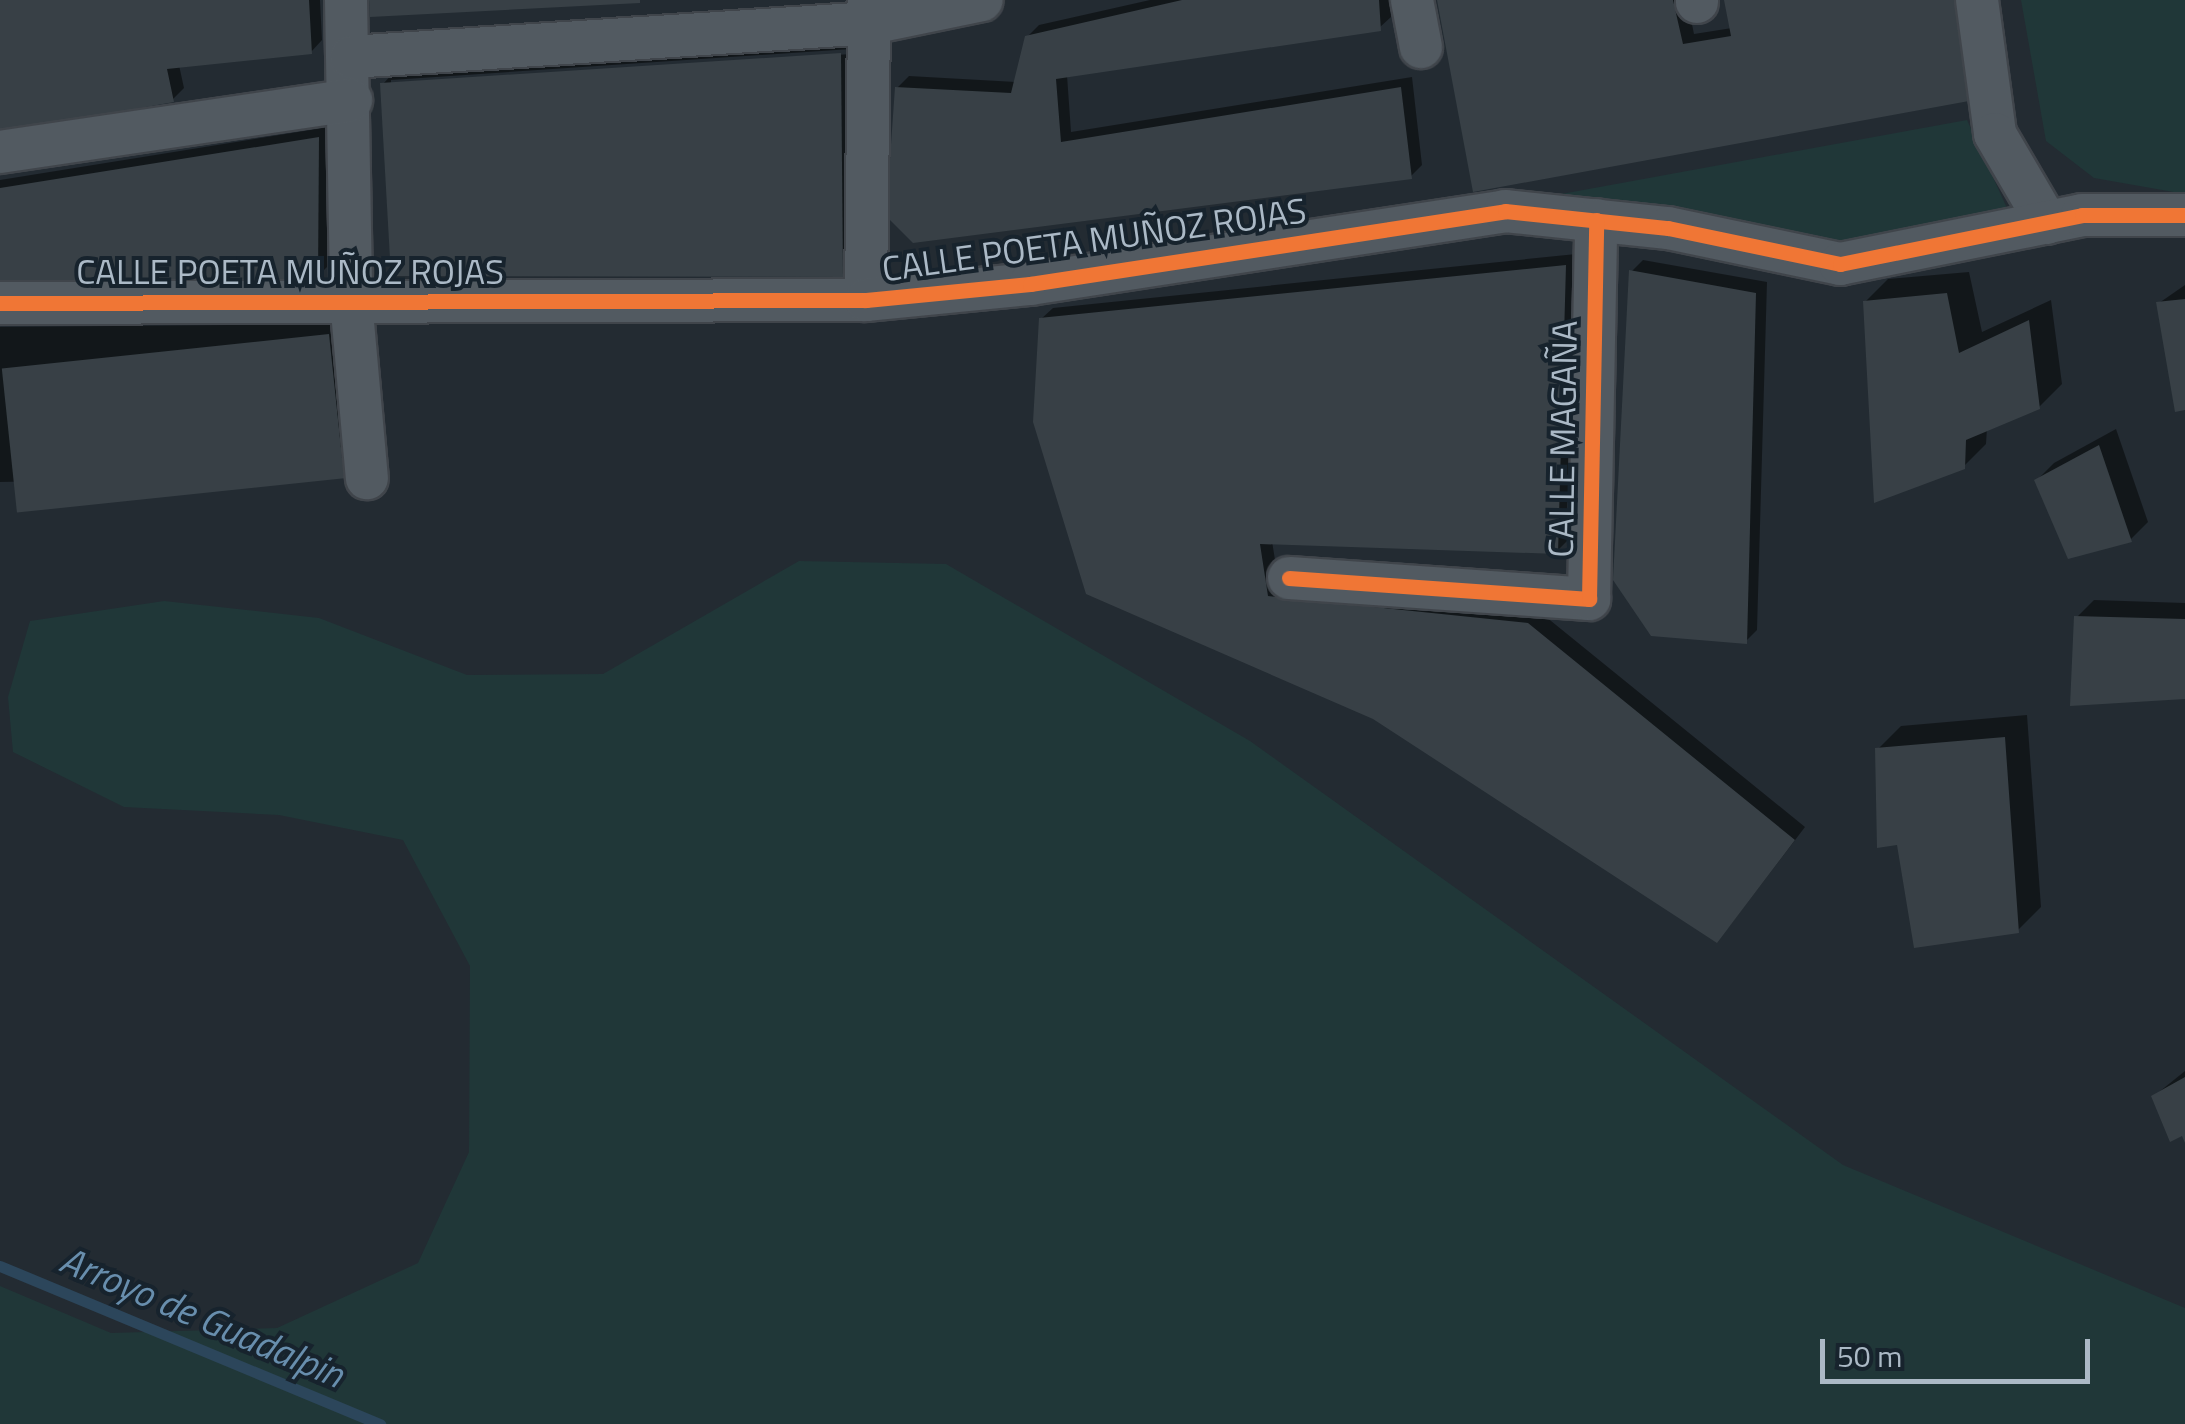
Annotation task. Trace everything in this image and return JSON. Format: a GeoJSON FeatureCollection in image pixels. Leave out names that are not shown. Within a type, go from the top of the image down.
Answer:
{"type":"FeatureCollection","features":[{"type":"Feature","properties":{"kind":"street"},"geometry":{"type":"LineString","coordinates":[[346,0],[351,56],[351,300],[368,478]]}},
{"type":"Feature","properties":{"kind":"street"},"geometry":{"type":"LineString","coordinates":[[351,56],[982,0]]}},
{"type":"Feature","properties":{"kind":"street"},"geometry":{"type":"LineString","coordinates":[[1412,0],[1421,47]]}},
{"type":"Feature","properties":{"kind":"street"},"geometry":{"type":"LineString","coordinates":[[1977,0],[1995,134],[2047,223]]}},
{"type":"Feature","properties":{"kind":"street"},"geometry":{"type":"LineString","coordinates":[[866,300],[870,11]]}},
{"type":"Feature","properties":{"kind":"street"},"geometry":{"type":"LineString","coordinates":[[0,152],[351,100]]}},
{"type":"Feature","properties":{"kind":"street","name":"CALLE POETA MUÑOZ ROJAS"},"geometry":{"type":"LineString","coordinates":[[0,303],[866,300],[1030,284],[1506,211],[1668,228],[1840,264],[2082,215],[2185,215]]}},
{"type":"Feature","properties":{"kind":"street","name":"CALLE MAGAÑA"},"geometry":{"type":"LineString","coordinates":[[1289,578],[1589,599],[1596,220]]}},
{"type":"Feature","properties":{"kind":"green space"},"geometry":{"type":"Polygon","coordinates":[[[2021,0],[2185,0],[2185,194],[2094,178],[2046,141],[2021,0]]]}},
{"type":"Feature","properties":{"kind":"green space"},"geometry":{"type":"Polygon","coordinates":[[[1967,120],[2011,217],[1832,244],[1545,197],[1967,120]]]}},
{"type":"Feature","properties":{"kind":"green space"},"geometry":{"type":"Polygon","coordinates":[[[799,561],[946,564],[1250,741],[1843,1165],[2185,1308],[2185,1424],[0,1424],[0,1286],[111,1333],[277,1328],[418,1263],[469,1152],[470,966],[403,840],[279,815],[124,807],[13,752],[8,697],[30,621],[164,601],[319,618],[467,675],[603,674],[799,561]]]}},
{"type":"Feature","properties":{"kind":"building"},"geometry":{"type":"Polygon","coordinates":[[[0,0],[309,0],[312,54],[167,69],[174,102],[0,133],[0,0]]]}},
{"type":"Feature","properties":{"kind":"building"},"geometry":{"type":"Polygon","coordinates":[[[369,0],[640,0],[640,3],[370,17],[369,0]]]}},
{"type":"Feature","properties":{"kind":"building"},"geometry":{"type":"Polygon","coordinates":[[[1182,0],[1379,0],[1381,31],[1056,79],[1061,142],[1401,87],[1412,179],[913,243],[886,216],[895,87],[1011,93],[1025,36],[1182,0]]]}},
{"type":"Feature","properties":{"kind":"building"},"geometry":{"type":"Polygon","coordinates":[[[1437,0],[1673,0],[1683,44],[1731,36],[1724,0],[1954,0],[1969,101],[1473,192],[1437,0]]]}},
{"type":"Feature","properties":{"kind":"building"},"geometry":{"type":"Polygon","coordinates":[[[841,53],[843,277],[391,276],[380,83],[841,53]]]}},
{"type":"Feature","properties":{"kind":"building"},"geometry":{"type":"Polygon","coordinates":[[[319,137],[318,279],[0,284],[0,188],[319,137]]]}},
{"type":"Feature","properties":{"kind":"building"},"geometry":{"type":"Polygon","coordinates":[[[1566,265],[1558,554],[1260,544],[1268,596],[1528,623],[1795,840],[1717,943],[1373,719],[1086,594],[1033,422],[1039,318],[1566,265]]]}},
{"type":"Feature","properties":{"kind":"building"},"geometry":{"type":"Polygon","coordinates":[[[1629,270],[1756,293],[1747,644],[1651,636],[1613,580],[1629,270]]]}},
{"type":"Feature","properties":{"kind":"building"},"geometry":{"type":"Polygon","coordinates":[[[1947,293],[1959,353],[2029,320],[2040,409],[1966,440],[1965,469],[1874,503],[1863,301],[1947,293]]]}},
{"type":"Feature","properties":{"kind":"building"},"geometry":{"type":"Polygon","coordinates":[[[2185,299],[2185,410],[2175,412],[2156,302],[2185,299]]]}},
{"type":"Feature","properties":{"kind":"building"},"geometry":{"type":"Polygon","coordinates":[[[329,334],[344,478],[17,513],[2,368],[329,334]]]}},
{"type":"Feature","properties":{"kind":"building"},"geometry":{"type":"Polygon","coordinates":[[[2099,445],[2132,542],[2068,559],[2034,480],[2099,445]]]}},
{"type":"Feature","properties":{"kind":"building"},"geometry":{"type":"Polygon","coordinates":[[[2074,616],[2185,619],[2185,699],[2070,706],[2074,616]]]}},
{"type":"Feature","properties":{"kind":"building"},"geometry":{"type":"Polygon","coordinates":[[[2005,737],[2019,933],[1914,948],[1897,845],[1877,848],[1875,748],[2005,737]]]}},
{"type":"Feature","properties":{"kind":"building"},"geometry":{"type":"Polygon","coordinates":[[[2185,1077],[2185,1143],[2182,1136],[2170,1142],[2151,1096],[2185,1077]]]}},
{"type":"Feature","properties":{"kind":"waterway","name":"Arroyo de Guadalpin"},"geometry":{"type":"LineString","coordinates":[[0,1266],[380,1424]]}},
{"type":"Feature","properties":{"kind":"cycle path"},"geometry":{"type":"LineString","coordinates":[[0,303],[866,300],[1030,284],[1505,211],[1668,228],[1840,264],[2082,215],[2185,215]]}},
{"type":"Feature","properties":{"kind":"cycle path"},"geometry":{"type":"LineString","coordinates":[[1289,578],[1589,599],[1596,220]]}}]}
